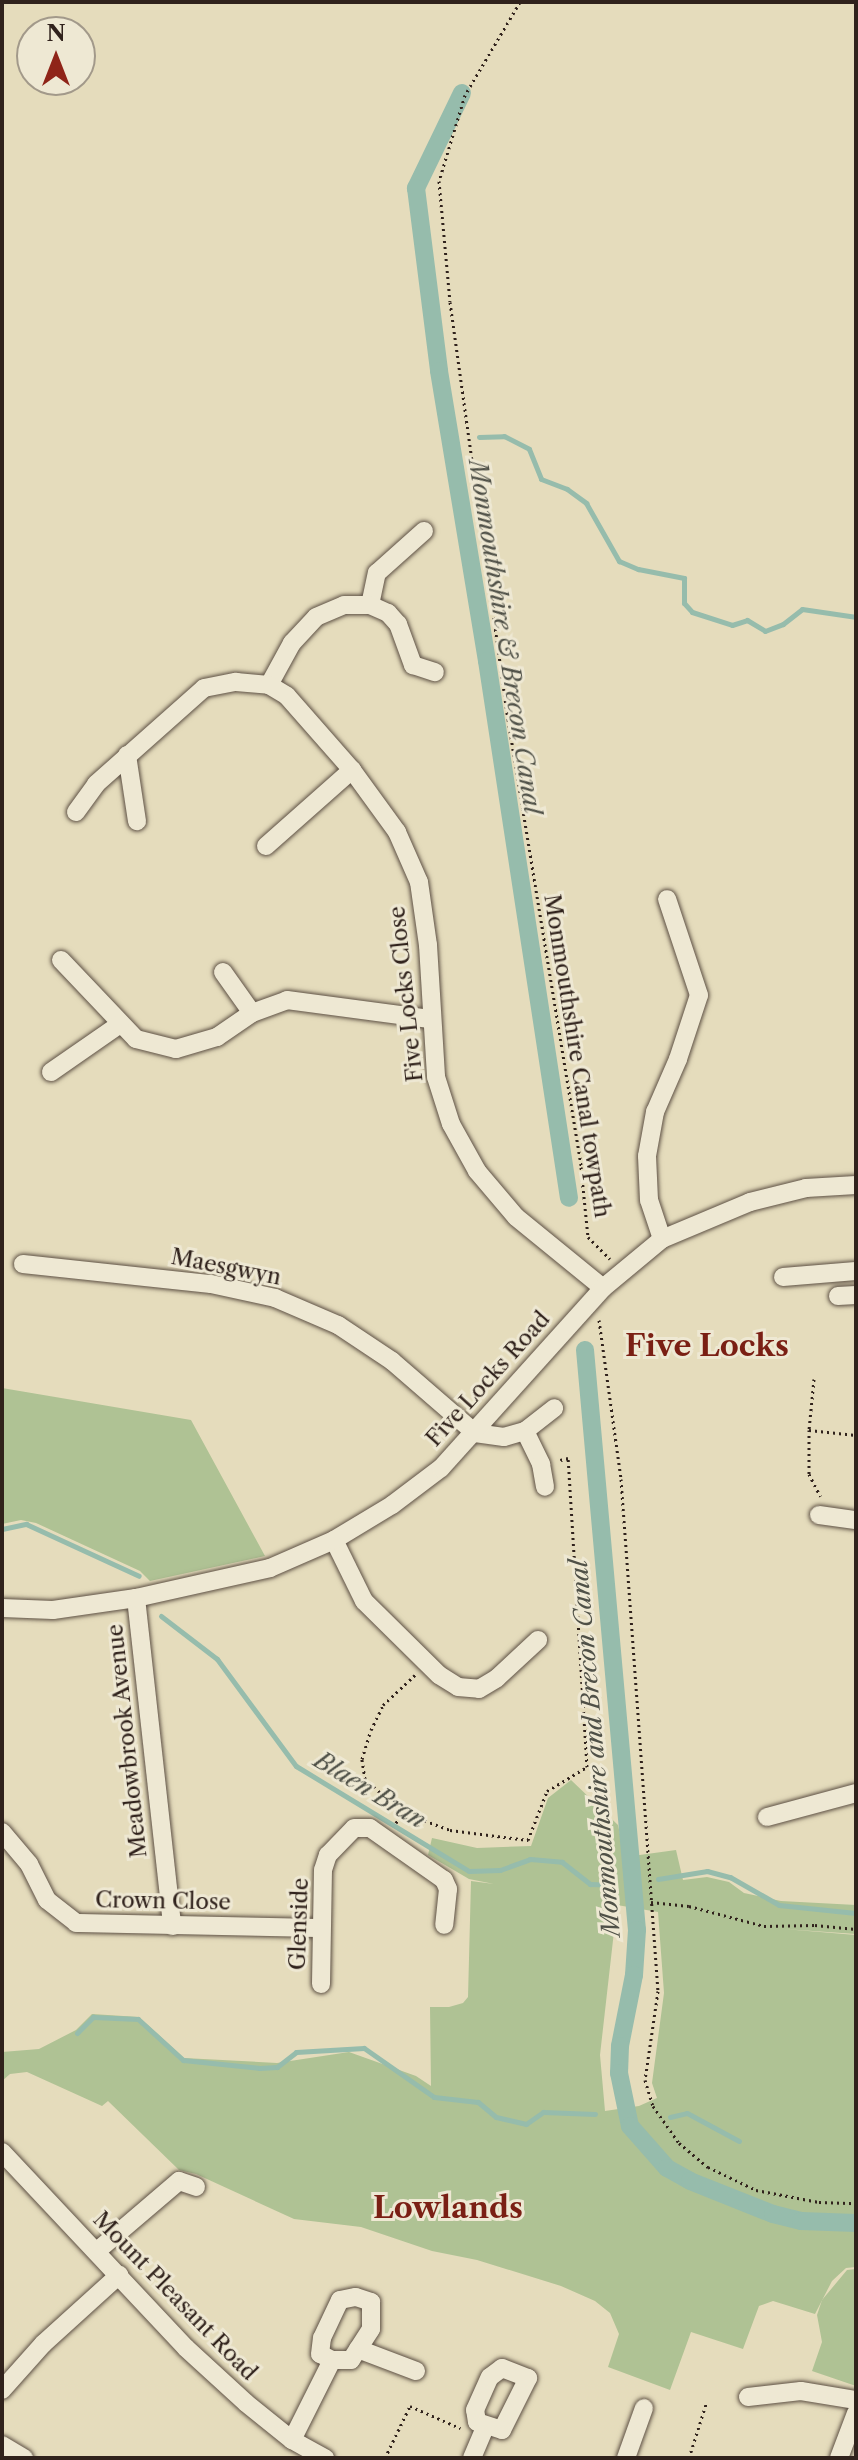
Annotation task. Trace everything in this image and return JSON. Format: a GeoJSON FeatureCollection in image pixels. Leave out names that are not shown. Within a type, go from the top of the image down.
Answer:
{"type":"FeatureCollection","features":[{"type":"Feature","properties":{"kind":"street"},"geometry":{"type":"LineString","coordinates":[[370,605],[377,573],[424,531]]}},
{"type":"Feature","properties":{"kind":"street"},"geometry":{"type":"LineString","coordinates":[[76,812],[96,784],[204,688],[236,682],[269,685],[292,643],[316,617],[344,605],[370,605],[388,613],[398,624],[413,665],[435,672]]}},
{"type":"Feature","properties":{"kind":"street","name":"Five Locks Close"},"geometry":{"type":"LineString","coordinates":[[269,685],[287,696],[306,715],[352,770],[397,832],[419,882],[428,945],[430,1019],[436,1077],[451,1124],[477,1171],[516,1217],[603,1288]]}},
{"type":"Feature","properties":{"kind":"street"},"geometry":{"type":"LineString","coordinates":[[127,755],[137,821]]}},
{"type":"Feature","properties":{"kind":"street"},"geometry":{"type":"LineString","coordinates":[[266,846],[352,770]]}},
{"type":"Feature","properties":{"kind":"street"},"geometry":{"type":"LineString","coordinates":[[662,1239],[649,1200],[647,1156],[655,1112],[678,1059],[699,995],[667,899]]}},
{"type":"Feature","properties":{"kind":"street"},"geometry":{"type":"LineString","coordinates":[[61,960],[136,1039],[176,1049],[217,1037],[252,1013],[287,1000],[430,1019]]}},
{"type":"Feature","properties":{"kind":"street"},"geometry":{"type":"LineString","coordinates":[[223,972],[252,1013]]}},
{"type":"Feature","properties":{"kind":"street"},"geometry":{"type":"LineString","coordinates":[[51,1072],[120,1024]]}},
{"type":"Feature","properties":{"kind":"street","name":"Five Locks Road"},"geometry":{"type":"LineString","coordinates":[[2,1608],[53,1610],[136,1598],[270,1568],[334,1540],[392,1505],[441,1468],[603,1288],[662,1239],[750,1202],[806,1188],[856,1185]]}},
{"type":"Feature","properties":{"kind":"street","name":"Maesgwyn"},"geometry":{"type":"LineString","coordinates":[[23,1264],[211,1284],[275,1298],[338,1325],[392,1361],[475,1433]]}},
{"type":"Feature","properties":{"kind":"street"},"geometry":{"type":"LineString","coordinates":[[783,1277],[856,1271]]}},
{"type":"Feature","properties":{"kind":"street"},"geometry":{"type":"LineString","coordinates":[[475,1433],[504,1437],[525,1431],[554,1408]]}},
{"type":"Feature","properties":{"kind":"street"},"geometry":{"type":"LineString","coordinates":[[525,1431],[541,1464],[545,1487]]}},
{"type":"Feature","properties":{"kind":"street"},"geometry":{"type":"LineString","coordinates":[[822,1515],[856,1520]]}},
{"type":"Feature","properties":{"kind":"street"},"geometry":{"type":"LineString","coordinates":[[334,1540],[364,1601],[427,1663],[458,1687],[479,1689],[497,1678],[538,1640]]}},
{"type":"Feature","properties":{"kind":"street","name":"Meadowbrook Avenue"},"geometry":{"type":"LineString","coordinates":[[136,1598],[172,1926]]}},
{"type":"Feature","properties":{"kind":"street"},"geometry":{"type":"LineString","coordinates":[[767,1817],[856,1793]]}},
{"type":"Feature","properties":{"kind":"street","name":"Glenside"},"geometry":{"type":"LineString","coordinates":[[321,1984],[323,1870],[328,1855],[354,1828],[370,1828],[444,1880],[448,1889],[444,1925]]}},
{"type":"Feature","properties":{"kind":"street","name":"Crown Close"},"geometry":{"type":"LineString","coordinates":[[2,1832],[29,1864],[47,1900],[76,1923],[320,1928]]}},
{"type":"Feature","properties":{"kind":"street","name":"Mount Pleasant Road"},"geometry":{"type":"LineString","coordinates":[[2,2152],[186,2348],[292,2440],[325,2458]]}},
{"type":"Feature","properties":{"kind":"street"},"geometry":{"type":"LineString","coordinates":[[97,2251],[179,2181],[196,2187]]}},
{"type":"Feature","properties":{"kind":"street"},"geometry":{"type":"LineString","coordinates":[[4,2381],[119,2275]]}},
{"type":"Feature","properties":{"kind":"street"},"geometry":{"type":"LineString","coordinates":[[356,2297],[371,2302],[371,2329],[351,2360],[332,2360],[320,2354],[322,2338],[340,2300],[356,2297]]}},
{"type":"Feature","properties":{"kind":"street"},"geometry":{"type":"LineString","coordinates":[[358,2349],[416,2371]]}},
{"type":"Feature","properties":{"kind":"street"},"geometry":{"type":"LineString","coordinates":[[292,2440],[332,2360]]}},
{"type":"Feature","properties":{"kind":"street"},"geometry":{"type":"LineString","coordinates":[[748,2397],[801,2391],[856,2400]]}},
{"type":"Feature","properties":{"kind":"street"},"geometry":{"type":"LineString","coordinates":[[626,2458],[644,2408]]}},
{"type":"Feature","properties":{"kind":"street"},"geometry":{"type":"LineString","coordinates":[[839,2458],[856,2413]]}},
{"type":"Feature","properties":{"kind":"street"},"geometry":{"type":"LineString","coordinates":[[472,2458],[483,2426]]}},
{"type":"Feature","properties":{"kind":"street"},"geometry":{"type":"LineString","coordinates":[[2,2445],[24,2458]]}},
{"type":"Feature","properties":{"kind":"path","name":"Monmouthshire Canal towpath"},"geometry":{"type":"LineString","coordinates":[[520,2],[465,95],[439,181],[450,302],[499,657],[581,1167],[588,1237],[621,1270]]}},
{"type":"Feature","properties":{"kind":"path"},"geometry":{"type":"LineString","coordinates":[[599,1314],[621,1479],[658,1991],[645,2080],[653,2106],[679,2143],[708,2167],[756,2190],[819,2202],[856,2203]]}},
{"type":"Feature","properties":{"kind":"path"},"geometry":{"type":"LineString","coordinates":[[814,1379],[809,1474],[822,1515]]}},
{"type":"Feature","properties":{"kind":"path"},"geometry":{"type":"LineString","coordinates":[[809,1430],[856,1435]]}},
{"type":"Feature","properties":{"kind":"path"},"geometry":{"type":"LineString","coordinates":[[427,1663],[383,1705],[362,1759],[365,1779],[402,1812],[450,1830],[528,1840],[547,1791],[587,1767],[568,1458],[541,1464]]}},
{"type":"Feature","properties":{"kind":"path"},"geometry":{"type":"LineString","coordinates":[[398,1820],[402,1812]]}},
{"type":"Feature","properties":{"kind":"path"},"geometry":{"type":"LineString","coordinates":[[651,1902],[689,1906],[764,1926],[815,1925],[856,1929]]}},
{"type":"Feature","properties":{"kind":"path"},"geometry":{"type":"LineString","coordinates":[[689,2458],[706,2404]]}},
{"type":"Feature","properties":{"kind":"path"},"geometry":{"type":"LineString","coordinates":[[385,2458],[410,2406],[461,2428],[483,2426]]}},
{"type":"Feature","properties":{"kind":"green space"},"geometry":{"type":"Polygon","coordinates":[[[2,1388],[191,1420],[265,1556],[150,1581],[140,1571],[36,1523],[21,1520],[2,1524],[2,1388]]]}},
{"type":"Feature","properties":{"kind":"green space"},"geometry":{"type":"Polygon","coordinates":[[[571,1780],[618,1825],[625,1857],[676,1850],[683,1880],[707,1877],[729,1882],[744,1893],[781,1901],[856,1905],[856,1934],[784,1929],[856,1935],[856,2267],[846,2268],[832,2281],[815,2314],[773,2301],[759,2306],[743,2349],[691,2332],[670,2390],[608,2367],[619,2334],[610,2313],[595,2301],[561,2286],[477,2260],[432,2251],[361,2227],[294,2219],[196,2174],[179,2170],[108,2101],[102,2106],[27,2072],[10,2074],[2,2081],[2,2052],[39,2049],[76,2030],[92,2014],[139,2017],[184,2058],[277,2063],[349,2052],[416,2076],[431,2086],[430,2007],[449,2007],[463,2003],[468,1997],[471,1881],[494,1884],[469,1879],[428,1855],[432,1838],[477,1848],[531,1846],[548,1798],[571,1780]],[[617,1905],[600,2055],[605,2111],[639,2106],[657,2098],[652,2083],[664,1993],[658,1912],[617,1905]]]}},
{"type":"Feature","properties":{"kind":"green space"},"geometry":{"type":"Polygon","coordinates":[[[856,2269],[856,2386],[812,2371],[822,2342],[817,2315],[822,2300],[847,2270],[856,2269]]]}},
{"type":"Feature","properties":{"kind":"waterway","name":"Monmouthshire & Brecon Canal"},"geometry":{"type":"LineString","coordinates":[[462,93],[416,188],[439,371],[569,1198]]}},
{"type":"Feature","properties":{"kind":"waterway"},"geometry":{"type":"LineString","coordinates":[[479,437],[504,436],[529,449],[541,479],[567,489],[586,503],[619,561],[638,569],[684,578],[684,603],[692,612],[732,625],[747,620],[765,631],[783,624],[802,609],[856,617]]}},
{"type":"Feature","properties":{"kind":"waterway","name":"Monmouthshire and Brecon Canal"},"geometry":{"type":"LineString","coordinates":[[585,1350],[637,1930],[634,1975],[620,2046],[619,2073],[630,2126],[667,2168],[690,2181],[773,2214],[801,2221],[856,2223]]}},
{"type":"Feature","properties":{"kind":"waterway","name":"Blaen Bran"},"geometry":{"type":"LineString","coordinates":[[2,1529],[26,1524],[139,1576]]}},
{"type":"Feature","properties":{"kind":"waterway","name":"Blaen Bran"},"geometry":{"type":"LineString","coordinates":[[161,1616],[217,1659],[296,1766],[469,1871],[500,1870],[530,1859],[562,1862],[590,1884],[613,1885]]}},
{"type":"Feature","properties":{"kind":"waterway","name":"Blaen Bran"},"geometry":{"type":"LineString","coordinates":[[658,1879],[707,1871],[730,1877],[779,1905],[856,1913]]}},
{"type":"Feature","properties":{"kind":"waterway"},"geometry":{"type":"LineString","coordinates":[[77,2033],[93,2017],[138,2019],[183,2060],[260,2068],[277,2067],[296,2052],[364,2048],[434,2097],[478,2102],[496,2117],[526,2124],[543,2112],[595,2114]]}},
{"type":"Feature","properties":{"kind":"waterway"},"geometry":{"type":"LineString","coordinates":[[670,2117],[687,2113],[739,2141]]}},
{"type":"Feature","properties":{"kind":"district","name":"Five Locks"},"geometry":{"type":"Point","coordinates":[707,1346]}},
{"type":"Feature","properties":{"kind":"district","name":"Lowlands"},"geometry":{"type":"Point","coordinates":[448,2208]}}]}
